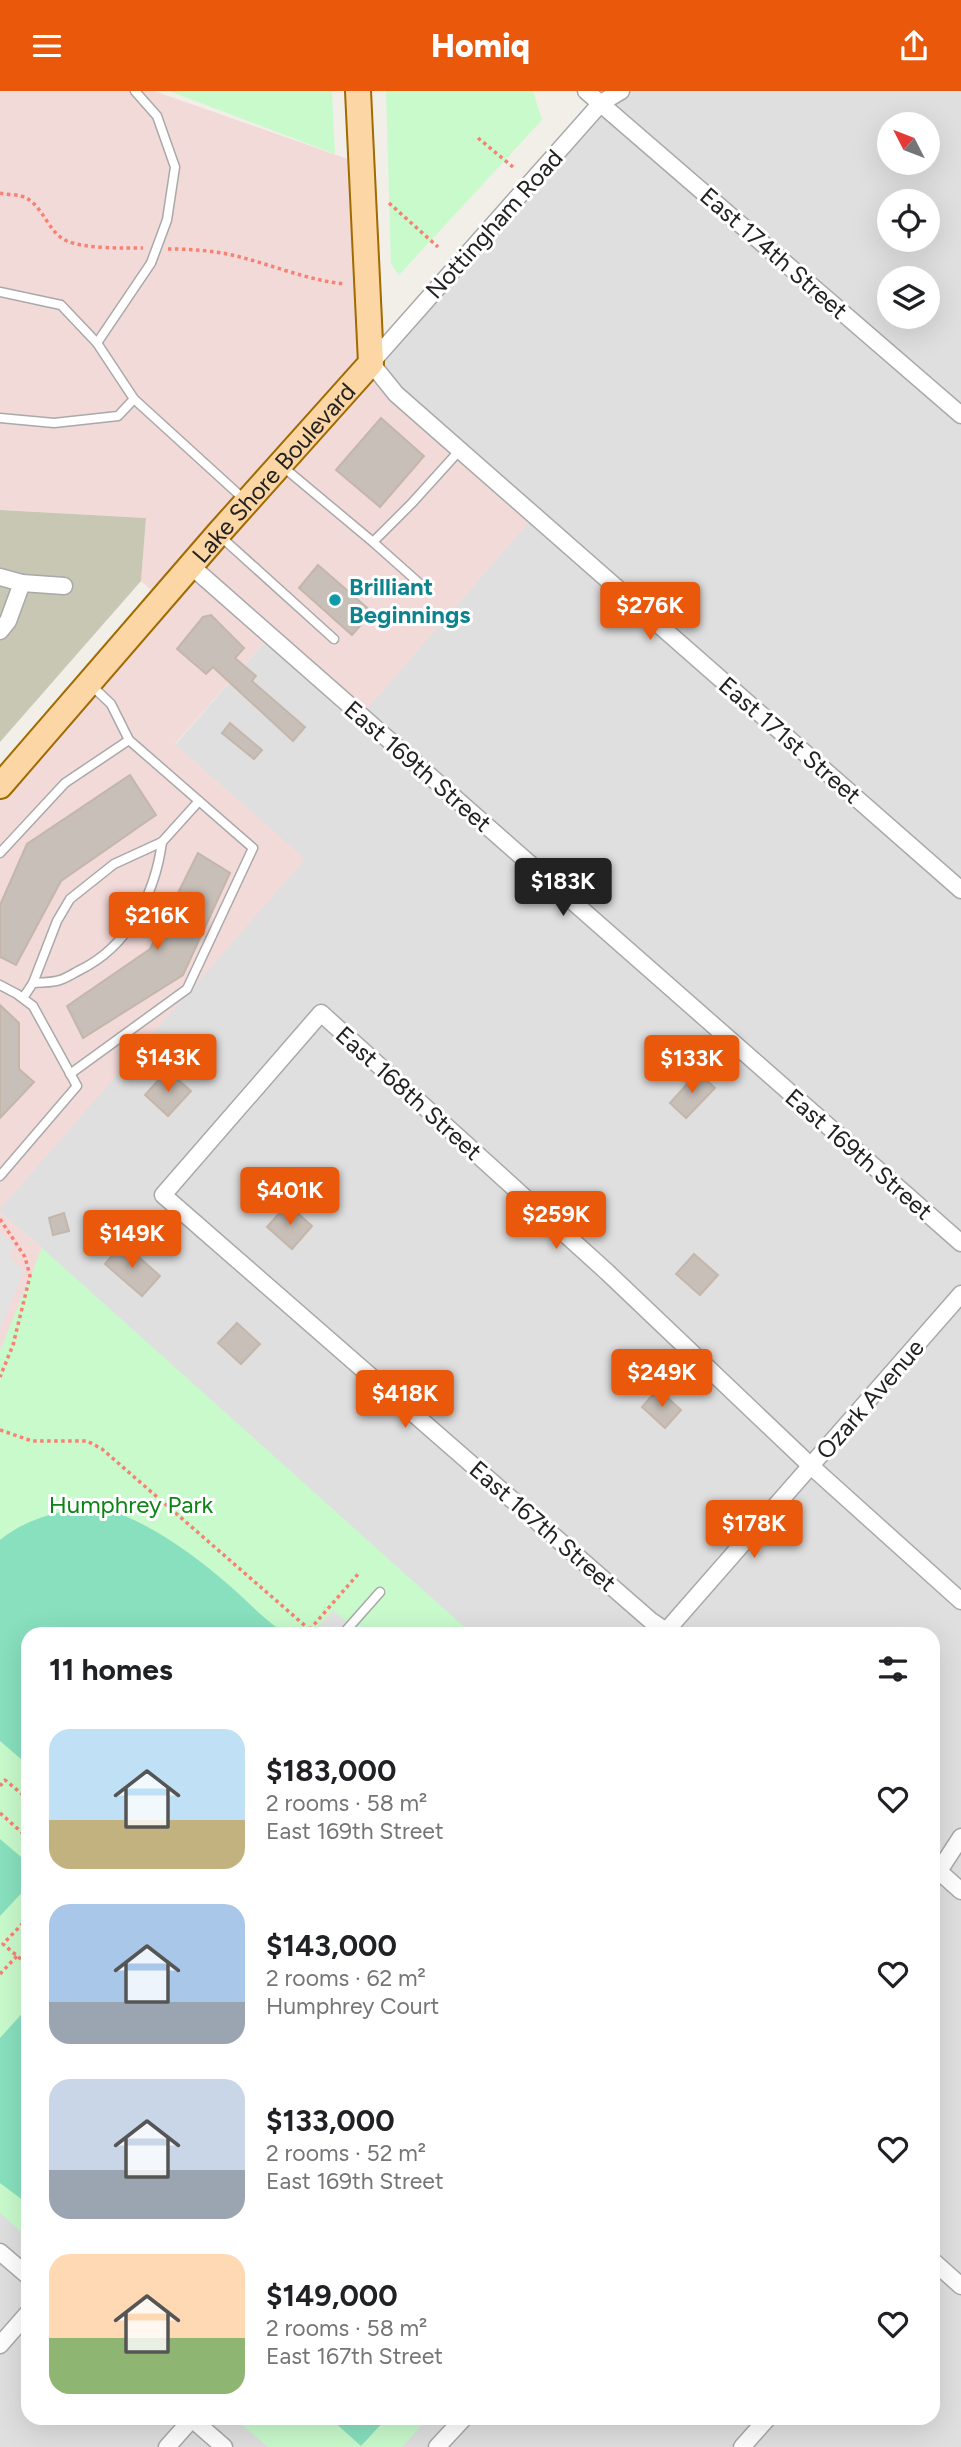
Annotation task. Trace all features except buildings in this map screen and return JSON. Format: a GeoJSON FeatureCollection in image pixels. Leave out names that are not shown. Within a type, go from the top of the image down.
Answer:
{"type":"FeatureCollection","features":[{"type":"Feature","properties":{"kind":"main road","name":"Lake Shore Boulevard"},"geometry":{"type":"LineString","coordinates":[[0,786],[246,501],[371,363],[358,91]]}},
{"type":"Feature","properties":{"kind":"street","name":"East 174th Street"},"geometry":{"type":"LineString","coordinates":[[586,91],[961,415]]}},
{"type":"Feature","properties":{"kind":"street","name":"Nottingham Road"},"geometry":{"type":"LineString","coordinates":[[371,363],[601,103],[621,91]]}},
{"type":"Feature","properties":{"kind":"street","name":"East 171st Street"},"geometry":{"type":"LineString","coordinates":[[371,363],[396,394],[961,890]]}},
{"type":"Feature","properties":{"kind":"street","name":"East 169th Street"},"geometry":{"type":"LineString","coordinates":[[190,565],[961,1243]]}},
{"type":"Feature","properties":{"kind":"street"},"geometry":{"type":"LineString","coordinates":[[0,577],[22,583],[64,586]]}},
{"type":"Feature","properties":{"kind":"street"},"geometry":{"type":"LineString","coordinates":[[0,631],[8,621],[22,583]]}},
{"type":"Feature","properties":{"kind":"street","name":"East 167th Street"},"geometry":{"type":"LineString","coordinates":[[321,1013],[163,1195],[650,1620],[662,1627]]}},
{"type":"Feature","properties":{"kind":"street","name":"East 168th Street"},"geometry":{"type":"LineString","coordinates":[[321,1013],[607,1272],[812,1467],[961,1601]]}},
{"type":"Feature","properties":{"kind":"street","name":"Ozark Avenue"},"geometry":{"type":"LineString","coordinates":[[674,1627],[958,1303]]}},
{"type":"Feature","properties":{"kind":"street"},"geometry":{"type":"LineString","coordinates":[[940,1865],[961,1837]]}},
{"type":"Feature","properties":{"kind":"street"},"geometry":{"type":"LineString","coordinates":[[940,1876],[961,1891]]}},
{"type":"Feature","properties":{"kind":"street"},"geometry":{"type":"LineString","coordinates":[[0,2252],[21,2270]]}},
{"type":"Feature","properties":{"kind":"street"},"geometry":{"type":"LineString","coordinates":[[940,2267],[961,2286]]}},
{"type":"Feature","properties":{"kind":"street"},"geometry":{"type":"LineString","coordinates":[[0,2345],[21,2321]]}},
{"type":"Feature","properties":{"kind":"street"},"geometry":{"type":"LineString","coordinates":[[167,2447],[187,2425]]}},
{"type":"Feature","properties":{"kind":"street"},"geometry":{"type":"LineString","coordinates":[[199,2425],[224,2447]]}},
{"type":"Feature","properties":{"kind":"street"},"geometry":{"type":"LineString","coordinates":[[437,2447],[457,2425]]}},
{"type":"Feature","properties":{"kind":"street"},"geometry":{"type":"LineString","coordinates":[[742,2447],[762,2425]]}},
{"type":"Feature","properties":{"kind":"lane"},"geometry":{"type":"LineString","coordinates":[[97,343],[151,263],[167,220],[175,167],[157,116],[135,91]]}},
{"type":"Feature","properties":{"kind":"lane"},"geometry":{"type":"LineString","coordinates":[[0,292],[61,305],[97,343],[134,399],[246,501]]}},
{"type":"Feature","properties":{"kind":"lane"},"geometry":{"type":"LineString","coordinates":[[0,418],[54,423],[118,416],[134,399]]}},
{"type":"Feature","properties":{"kind":"lane"},"geometry":{"type":"LineString","coordinates":[[373,542],[460,450]]}},
{"type":"Feature","properties":{"kind":"lane"},"geometry":{"type":"LineString","coordinates":[[279,464],[428,591]]}},
{"type":"Feature","properties":{"kind":"lane"},"geometry":{"type":"LineString","coordinates":[[218,534],[334,639]]}},
{"type":"Feature","properties":{"kind":"lane"},"geometry":{"type":"LineString","coordinates":[[70,1074],[187,989],[253,848],[129,740],[111,704],[89,683]]}},
{"type":"Feature","properties":{"kind":"lane"},"geometry":{"type":"LineString","coordinates":[[0,853],[65,783],[129,740]]}},
{"type":"Feature","properties":{"kind":"lane"},"geometry":{"type":"LineString","coordinates":[[23,998],[33,983],[57,921],[70,899],[114,864],[162,842],[199,801]]}},
{"type":"Feature","properties":{"kind":"lane"},"geometry":{"type":"LineString","coordinates":[[33,983],[60,980],[92,964],[114,948],[130,930],[158,871],[162,842]]}},
{"type":"Feature","properties":{"kind":"lane"},"geometry":{"type":"LineString","coordinates":[[0,985],[33,1006],[77,1086],[0,1175]]}},
{"type":"Feature","properties":{"kind":"lane"},"geometry":{"type":"LineString","coordinates":[[349,1627],[380,1592]]}},
{"type":"Feature","properties":{"kind":"path"},"geometry":{"type":"LineString","coordinates":[[478,138],[513,167]]}},
{"type":"Feature","properties":{"kind":"path"},"geometry":{"type":"LineString","coordinates":[[389,203],[438,247]]}},
{"type":"Feature","properties":{"kind":"path"},"geometry":{"type":"LineString","coordinates":[[0,1219],[25,1257],[30,1276],[13,1345],[0,1377]]}},
{"type":"Feature","properties":{"kind":"path"},"geometry":{"type":"LineString","coordinates":[[0,1430],[32,1441],[87,1441],[103,1449],[307,1627]]}},
{"type":"Feature","properties":{"kind":"path"},"geometry":{"type":"LineString","coordinates":[[313,1627],[359,1573]]}},
{"type":"Feature","properties":{"kind":"path"},"geometry":{"type":"LineString","coordinates":[[0,1786],[5,1780],[21,1793]]}},
{"type":"Feature","properties":{"kind":"path"},"geometry":{"type":"LineString","coordinates":[[0,1813],[21,1832]]}},
{"type":"Feature","properties":{"kind":"path"},"geometry":{"type":"LineString","coordinates":[[21,1925],[3,1944],[21,1959]]}},
{"type":"Feature","properties":{"kind":"path"},"geometry":{"type":"LineString","coordinates":[[0,1974],[17,1956]]}},
{"type":"Feature","properties":{"kind":"shaded area"},"geometry":{"type":"Polygon","coordinates":[[[0,91],[154,91],[362,164],[371,363],[535,515],[361,716],[270,636],[175,744],[305,859],[0,1209],[0,786],[161,599],[141,581],[146,518],[0,510],[0,91]]]}},
{"type":"Feature","properties":{"kind":"shaded area"},"geometry":{"type":"Polygon","coordinates":[[[586,91],[961,91],[961,2447],[0,2447],[0,1349],[42,1248],[0,1212],[0,1209],[175,745],[270,636],[371,363],[600,104],[586,91]]]}},
{"type":"Feature","properties":{"kind":"shaded area"},"geometry":{"type":"Polygon","coordinates":[[[0,510],[146,518],[141,581],[0,742],[0,510]]]}},
{"type":"Feature","properties":{"kind":"shaded area"},"geometry":{"type":"Polygon","coordinates":[[[0,1212],[42,1248],[0,1350],[0,1212]]]}},
{"type":"Feature","properties":{"kind":"shaded area"},"geometry":{"type":"Polygon","coordinates":[[[0,1232],[14,1245],[9,1257],[24,1270],[0,1330],[0,1232]]]}},
{"type":"Feature","properties":{"kind":"shaded area"},"geometry":{"type":"Polygon","coordinates":[[[333,1610],[352,1627],[318,1627],[333,1610]]]}},
{"type":"Feature","properties":{"kind":"green space"},"geometry":{"type":"Polygon","coordinates":[[[169,91],[332,91],[335,154],[169,91]]]}},
{"type":"Feature","properties":{"kind":"green space"},"geometry":{"type":"Polygon","coordinates":[[[386,91],[533,91],[542,120],[399,275],[391,264],[386,91]]]}},
{"type":"Feature","properties":{"kind":"green space","name":"Humphrey Park"},"geometry":{"type":"Polygon","coordinates":[[[42,1248],[464,1627],[21,1627],[21,2232],[0,2213],[0,1351],[42,1248]]]}},
{"type":"Feature","properties":{"kind":"green space"},"geometry":{"type":"Polygon","coordinates":[[[97,1506],[151,1529],[215,1574],[276,1627],[21,1627],[21,1759],[0,1741],[0,1540],[34,1520],[97,1506]]]}},
{"type":"Feature","properties":{"kind":"green space"},"geometry":{"type":"Polygon","coordinates":[[[0,1839],[21,1857],[21,1894],[0,1916],[0,1839]]]}},
{"type":"Feature","properties":{"kind":"green space"},"geometry":{"type":"Polygon","coordinates":[[[21,2015],[21,2199],[0,2183],[0,2038],[21,2015]]]}},
{"type":"Feature","properties":{"kind":"green space"},"geometry":{"type":"Polygon","coordinates":[[[242,2425],[422,2425],[402,2447],[268,2447],[242,2425]]]}},
{"type":"Feature","properties":{"kind":"green space"},"geometry":{"type":"Polygon","coordinates":[[[338,2425],[380,2425],[361,2446],[338,2425]]]}},
{"type":"Feature","properties":{"kind":"place","name":"Brilliant Beginnings"},"geometry":{"type":"Point","coordinates":[335,600]}}]}
